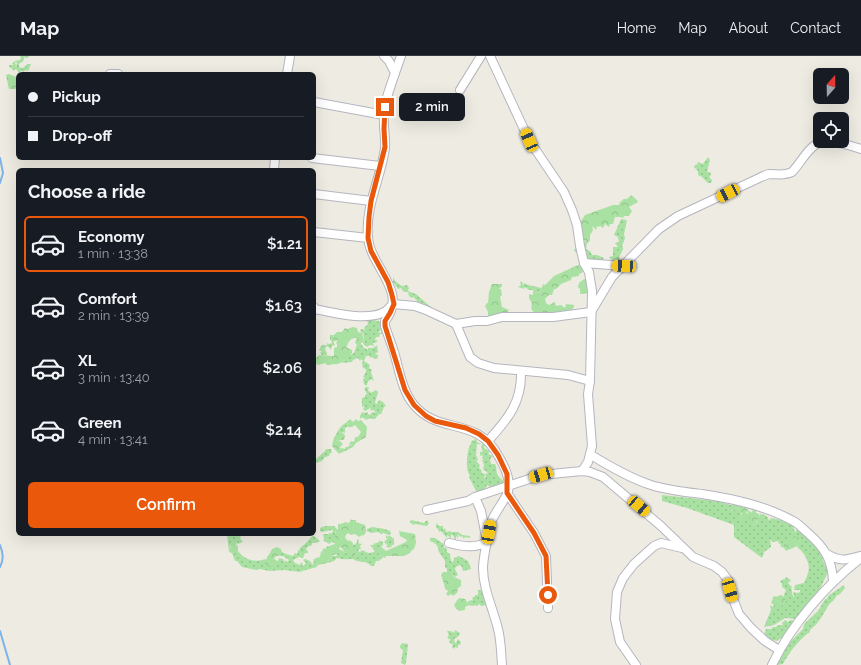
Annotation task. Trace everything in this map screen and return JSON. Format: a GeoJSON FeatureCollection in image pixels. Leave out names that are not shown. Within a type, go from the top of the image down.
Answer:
{"type":"FeatureCollection","features":[{"type":"Feature","properties":{"kind":"street"},"geometry":{"type":"LineString","coordinates":[[287,72],[290,56]]}},
{"type":"Feature","properties":{"kind":"street"},"geometry":{"type":"LineString","coordinates":[[384,56],[389,61],[395,73]]}},
{"type":"Feature","properties":{"kind":"street"},"geometry":{"type":"LineString","coordinates":[[401,56],[387,98],[384,115],[385,147],[371,201],[369,217],[368,238],[371,251],[388,282],[392,295],[393,304],[385,321],[385,326],[405,390],[414,405],[426,416],[435,421],[466,428],[479,434],[488,441],[498,455],[507,474],[508,489],[546,556],[548,608]]}},
{"type":"Feature","properties":{"kind":"street"},"geometry":{"type":"LineString","coordinates":[[460,90],[481,56]]}},
{"type":"Feature","properties":{"kind":"street"},"geometry":{"type":"LineString","coordinates":[[490,56],[529,140],[560,186],[570,204],[577,225],[584,263],[589,272],[592,291],[590,381],[588,394],[592,446],[591,455],[582,471]]}},
{"type":"Feature","properties":{"kind":"street"},"geometry":{"type":"LineString","coordinates":[[316,102],[384,115]]}},
{"type":"Feature","properties":{"kind":"street"},"geometry":{"type":"LineString","coordinates":[[591,312],[609,282],[659,229],[678,216],[769,174],[788,174],[815,145],[821,142],[839,143],[861,149]]}},
{"type":"Feature","properties":{"kind":"street"},"geometry":{"type":"LineString","coordinates":[[316,158],[380,166]]}},
{"type":"Feature","properties":{"kind":"street"},"geometry":{"type":"LineString","coordinates":[[316,194],[371,201]]}},
{"type":"Feature","properties":{"kind":"street"},"geometry":{"type":"LineString","coordinates":[[316,232],[368,238]]}},
{"type":"Feature","properties":{"kind":"street"},"geometry":{"type":"LineString","coordinates":[[584,263],[624,266]]}},
{"type":"Feature","properties":{"kind":"street"},"geometry":{"type":"LineString","coordinates":[[393,304],[415,306],[456,324],[487,321],[502,316],[553,317],[591,312]]}},
{"type":"Feature","properties":{"kind":"street"},"geometry":{"type":"LineString","coordinates":[[316,309],[345,315],[361,316],[386,311],[393,304]]}},
{"type":"Feature","properties":{"kind":"street"},"geometry":{"type":"LineString","coordinates":[[456,324],[470,357],[478,363],[494,368],[520,372],[529,371],[568,375],[590,381]]}},
{"type":"Feature","properties":{"kind":"street"},"geometry":{"type":"LineString","coordinates":[[488,441],[504,424],[518,398],[521,386],[520,372]]}},
{"type":"Feature","properties":{"kind":"street"},"geometry":{"type":"LineString","coordinates":[[591,455],[617,470],[648,484],[675,491],[713,496],[745,503],[771,510],[796,523],[819,543],[827,554],[833,581]]}},
{"type":"Feature","properties":{"kind":"street"},"geometry":{"type":"LineString","coordinates":[[427,510],[468,501],[474,497],[501,489],[508,489],[541,475],[582,471],[590,472],[603,477],[661,526],[693,557],[714,566],[722,572],[728,580],[739,614],[765,641],[779,650]]}},
{"type":"Feature","properties":{"kind":"street"},"geometry":{"type":"LineString","coordinates":[[502,665],[499,630],[484,582],[483,567],[491,522],[508,489]]}},
{"type":"Feature","properties":{"kind":"street"},"geometry":{"type":"LineString","coordinates":[[474,497],[481,511],[487,542]]}},
{"type":"Feature","properties":{"kind":"street"},"geometry":{"type":"LineString","coordinates":[[448,543],[464,546],[482,545],[487,542]]}},
{"type":"Feature","properties":{"kind":"street"},"geometry":{"type":"LineString","coordinates":[[636,665],[620,642],[615,619],[617,592],[623,578],[634,564],[654,546],[661,543],[682,548]]}},
{"type":"Feature","properties":{"kind":"street"},"geometry":{"type":"LineString","coordinates":[[827,554],[840,560],[861,557]]}},
{"type":"Feature","properties":{"kind":"street"},"geometry":{"type":"LineString","coordinates":[[772,665],[779,650],[808,611],[833,581],[861,557]]}},
{"type":"Feature","properties":{"kind":"green space"},"geometry":{"type":"Polygon","coordinates":[[[20,56],[30,56],[27,58],[24,57],[24,60],[19,64],[19,67],[22,68],[27,64],[31,64],[28,71],[26,70],[23,72],[22,70],[18,72],[16,69],[12,71],[13,69],[10,68],[9,65],[13,65],[12,63],[15,62],[16,66],[17,63],[14,61],[20,60],[20,56]]]}},
{"type":"Feature","properties":{"kind":"green space"},"geometry":{"type":"Polygon","coordinates":[[[9,74],[16,77],[16,89],[9,89],[6,75],[9,74]]]}},
{"type":"Feature","properties":{"kind":"green space"},"geometry":{"type":"Polygon","coordinates":[[[708,157],[710,160],[707,172],[710,172],[711,175],[709,177],[712,180],[711,183],[708,183],[698,175],[698,171],[694,167],[698,162],[703,164],[708,157]]]}},
{"type":"Feature","properties":{"kind":"green space"},"geometry":{"type":"Polygon","coordinates":[[[631,195],[638,202],[629,207],[632,211],[629,216],[624,216],[623,218],[615,217],[613,224],[610,224],[609,227],[605,224],[603,228],[597,226],[596,230],[592,226],[593,230],[587,244],[581,236],[581,221],[585,215],[613,205],[619,205],[623,199],[627,199],[631,195]]]}},
{"type":"Feature","properties":{"kind":"green space"},"geometry":{"type":"Polygon","coordinates":[[[621,219],[627,220],[624,234],[625,238],[622,245],[623,249],[618,261],[617,259],[612,260],[609,257],[613,256],[613,247],[618,247],[615,243],[619,242],[618,237],[614,235],[621,219]]]}},
{"type":"Feature","properties":{"kind":"green space"},"geometry":{"type":"Polygon","coordinates":[[[583,240],[587,244],[586,249],[590,251],[592,255],[597,255],[604,258],[601,262],[589,260],[574,251],[583,240]]]}},
{"type":"Feature","properties":{"kind":"green space"},"geometry":{"type":"Polygon","coordinates":[[[580,265],[583,270],[582,273],[579,274],[579,276],[572,277],[571,280],[561,284],[554,289],[552,295],[549,295],[545,299],[546,303],[549,305],[555,302],[556,306],[561,305],[565,308],[566,304],[574,305],[570,312],[535,315],[531,308],[532,304],[529,294],[532,295],[535,292],[540,293],[543,284],[545,285],[554,276],[580,265]]]}},
{"type":"Feature","properties":{"kind":"green space"},"geometry":{"type":"Polygon","coordinates":[[[393,277],[395,281],[402,286],[407,285],[409,288],[408,291],[416,294],[433,309],[419,302],[418,304],[416,302],[417,300],[414,297],[410,297],[408,292],[404,292],[401,288],[398,289],[393,282],[393,277]]]}},
{"type":"Feature","properties":{"kind":"green space"},"geometry":{"type":"Polygon","coordinates":[[[584,279],[589,280],[588,293],[580,294],[580,289],[578,287],[579,283],[584,279]]]}},
{"type":"Feature","properties":{"kind":"green space"},"geometry":{"type":"Polygon","coordinates":[[[520,282],[522,282],[523,285],[524,283],[542,288],[540,293],[535,292],[533,294],[533,290],[529,290],[525,287],[524,289],[518,287],[521,285],[520,282]]]}},
{"type":"Feature","properties":{"kind":"green space"},"geometry":{"type":"Polygon","coordinates":[[[492,284],[502,284],[499,289],[501,289],[502,295],[500,297],[502,307],[509,310],[506,314],[488,318],[488,312],[485,306],[488,303],[489,292],[492,284]]]}},
{"type":"Feature","properties":{"kind":"green space"},"geometry":{"type":"Polygon","coordinates":[[[370,319],[381,322],[383,333],[381,330],[378,332],[382,334],[380,334],[379,337],[376,337],[375,340],[377,340],[377,342],[373,343],[374,346],[370,345],[367,347],[363,344],[364,338],[362,332],[360,331],[361,329],[365,330],[364,328],[368,324],[367,320],[370,319]]]}},
{"type":"Feature","properties":{"kind":"green space"},"geometry":{"type":"Polygon","coordinates":[[[353,327],[357,328],[358,332],[362,333],[364,341],[359,345],[355,342],[357,338],[351,339],[346,347],[352,350],[352,353],[343,362],[331,365],[327,365],[325,363],[318,365],[316,364],[316,358],[319,355],[334,356],[334,348],[337,347],[336,343],[338,340],[333,342],[333,336],[337,332],[342,332],[345,328],[347,329],[353,327]]]}},
{"type":"Feature","properties":{"kind":"green space"},"geometry":{"type":"Polygon","coordinates":[[[330,335],[334,335],[332,340],[335,345],[332,346],[331,350],[328,346],[326,347],[325,350],[327,355],[321,355],[322,354],[320,353],[322,351],[319,350],[321,346],[323,344],[327,345],[327,343],[332,343],[330,340],[330,335]]]}},
{"type":"Feature","properties":{"kind":"green space"},"geometry":{"type":"Polygon","coordinates":[[[357,344],[361,344],[368,351],[368,348],[373,348],[377,345],[378,352],[375,354],[378,355],[378,358],[375,359],[373,357],[371,358],[366,356],[364,361],[370,365],[369,368],[372,370],[371,372],[374,381],[371,379],[368,381],[366,386],[363,379],[365,378],[363,377],[366,369],[363,368],[363,361],[361,359],[360,361],[358,358],[352,362],[342,363],[348,356],[354,353],[357,344]]]}},
{"type":"Feature","properties":{"kind":"green space"},"geometry":{"type":"Polygon","coordinates":[[[369,387],[368,391],[371,393],[376,390],[378,392],[375,403],[377,404],[379,400],[386,406],[381,414],[379,414],[375,419],[370,418],[366,420],[362,417],[360,419],[362,412],[368,412],[370,415],[372,412],[375,413],[375,411],[371,411],[370,407],[365,411],[363,409],[365,406],[362,406],[362,398],[367,394],[364,388],[369,387]]]}},
{"type":"Feature","properties":{"kind":"green space"},"geometry":{"type":"Polygon","coordinates":[[[350,419],[353,422],[356,419],[358,421],[361,420],[367,427],[366,437],[356,443],[354,442],[355,437],[358,437],[361,432],[355,425],[348,427],[347,422],[350,419]]]}},
{"type":"Feature","properties":{"kind":"green space"},"geometry":{"type":"Polygon","coordinates":[[[347,422],[348,426],[345,428],[345,433],[340,433],[337,442],[333,441],[340,428],[347,422]]]}},
{"type":"Feature","properties":{"kind":"green space"},"geometry":{"type":"Polygon","coordinates":[[[340,431],[345,435],[344,440],[339,440],[343,444],[340,447],[342,452],[339,454],[332,446],[333,441],[338,441],[337,437],[340,431]]]}},
{"type":"Feature","properties":{"kind":"green space"},"geometry":{"type":"Polygon","coordinates":[[[475,438],[478,443],[481,443],[477,444],[476,455],[478,460],[476,461],[480,465],[479,468],[481,469],[482,474],[484,473],[485,475],[484,479],[486,477],[485,474],[488,473],[483,469],[484,465],[482,460],[484,460],[482,455],[480,456],[481,451],[483,451],[481,447],[482,444],[485,444],[484,448],[490,451],[488,454],[493,456],[490,459],[491,464],[495,464],[497,474],[504,484],[492,488],[487,485],[484,491],[481,490],[477,493],[469,477],[467,466],[469,447],[472,440],[474,441],[475,438]]]}},
{"type":"Feature","properties":{"kind":"green space"},"geometry":{"type":"Polygon","coordinates":[[[351,441],[356,443],[353,447],[341,453],[340,450],[342,448],[345,449],[346,447],[351,446],[351,444],[349,446],[349,444],[351,441]]]}},
{"type":"Feature","properties":{"kind":"green space"},"geometry":{"type":"Polygon","coordinates":[[[326,449],[331,449],[332,453],[325,457],[321,462],[316,463],[316,459],[326,449]]]}},
{"type":"Feature","properties":{"kind":"green space"},"geometry":{"type":"Polygon","coordinates":[[[662,495],[717,501],[731,505],[732,511],[736,508],[740,509],[742,516],[740,519],[748,513],[748,510],[752,513],[751,520],[754,525],[757,523],[756,519],[759,518],[760,512],[761,515],[763,514],[768,517],[769,521],[771,518],[781,520],[793,526],[795,532],[798,529],[817,546],[828,572],[818,593],[796,619],[785,618],[774,625],[764,627],[771,610],[770,605],[773,607],[774,605],[771,603],[774,596],[776,597],[781,595],[783,597],[786,590],[782,587],[782,583],[780,582],[781,580],[785,579],[786,577],[791,580],[788,583],[792,587],[793,598],[794,595],[793,592],[800,592],[800,590],[794,590],[795,585],[804,583],[807,577],[809,570],[808,562],[803,552],[797,547],[800,540],[793,540],[793,542],[784,543],[784,548],[780,546],[781,544],[778,543],[779,541],[772,542],[770,539],[771,547],[764,552],[762,558],[734,537],[734,525],[687,508],[662,501],[662,495]]]}},
{"type":"Feature","properties":{"kind":"green space"},"geometry":{"type":"Polygon","coordinates":[[[736,504],[744,506],[748,510],[743,522],[740,520],[742,513],[739,513],[740,509],[736,508],[732,511],[731,510],[731,505],[736,504]]]}},
{"type":"Feature","properties":{"kind":"green space"},"geometry":{"type":"Polygon","coordinates":[[[753,510],[759,514],[759,518],[756,520],[757,523],[754,525],[749,523],[751,520],[749,517],[753,510]]]}},
{"type":"Feature","properties":{"kind":"green space"},"geometry":{"type":"Polygon","coordinates":[[[351,519],[365,525],[366,530],[363,536],[362,535],[359,537],[355,534],[351,535],[348,533],[346,535],[346,540],[353,543],[352,551],[354,555],[351,558],[340,547],[339,553],[331,556],[327,563],[318,565],[317,567],[316,563],[318,562],[315,563],[313,560],[320,557],[321,551],[323,553],[323,548],[326,549],[326,547],[335,544],[334,541],[338,524],[345,522],[349,523],[351,519]]]}},
{"type":"Feature","properties":{"kind":"green space"},"geometry":{"type":"Polygon","coordinates":[[[411,520],[424,523],[427,520],[429,523],[427,526],[413,525],[410,522],[411,520]]]}},
{"type":"Feature","properties":{"kind":"green space"},"geometry":{"type":"Polygon","coordinates":[[[436,523],[439,526],[443,526],[443,530],[445,528],[446,532],[458,532],[462,535],[470,536],[470,538],[465,537],[464,539],[458,534],[458,538],[456,536],[455,540],[453,535],[451,535],[451,538],[447,535],[447,538],[436,528],[436,523]]]}},
{"type":"Feature","properties":{"kind":"green space"},"geometry":{"type":"Polygon","coordinates":[[[325,526],[334,526],[337,529],[335,533],[335,543],[331,542],[330,544],[323,541],[323,534],[329,534],[330,532],[331,534],[333,531],[320,531],[320,528],[325,526]]]}},
{"type":"Feature","properties":{"kind":"green space"},"geometry":{"type":"Polygon","coordinates":[[[372,527],[385,529],[391,533],[389,535],[378,532],[371,533],[367,531],[367,529],[372,527]]]}},
{"type":"Feature","properties":{"kind":"green space"},"geometry":{"type":"Polygon","coordinates":[[[399,531],[415,534],[416,543],[414,549],[404,556],[386,556],[385,558],[379,555],[378,553],[380,550],[384,549],[386,551],[406,542],[407,540],[400,536],[399,531]]]}},
{"type":"Feature","properties":{"kind":"green space"},"geometry":{"type":"Polygon","coordinates":[[[386,535],[388,537],[389,535],[394,539],[394,545],[391,545],[392,547],[390,547],[390,549],[384,542],[388,538],[386,538],[386,535]]]}},
{"type":"Feature","properties":{"kind":"green space"},"geometry":{"type":"Polygon","coordinates":[[[227,536],[241,536],[240,538],[243,542],[238,544],[237,542],[236,546],[230,546],[229,552],[227,536]]]}},
{"type":"Feature","properties":{"kind":"green space"},"geometry":{"type":"Polygon","coordinates":[[[312,536],[320,541],[312,543],[312,545],[307,547],[306,550],[308,553],[305,553],[303,558],[299,557],[293,560],[295,563],[300,565],[301,562],[303,566],[306,563],[303,560],[305,559],[310,561],[313,565],[314,560],[318,562],[316,563],[317,567],[302,570],[301,572],[284,570],[256,570],[242,567],[237,561],[235,561],[232,553],[233,554],[238,551],[247,559],[258,561],[265,559],[270,565],[274,565],[275,560],[278,561],[278,558],[283,559],[284,562],[285,560],[287,562],[289,560],[283,556],[278,556],[279,554],[282,552],[293,556],[295,553],[297,554],[299,549],[300,551],[300,548],[312,536]]]}},
{"type":"Feature","properties":{"kind":"green space"},"geometry":{"type":"Polygon","coordinates":[[[794,536],[800,538],[799,544],[796,547],[786,551],[784,548],[784,543],[788,539],[793,542],[794,536]]]}},
{"type":"Feature","properties":{"kind":"green space"},"geometry":{"type":"Polygon","coordinates":[[[430,538],[436,539],[444,544],[444,548],[446,547],[447,552],[450,554],[451,561],[453,562],[454,558],[459,556],[468,561],[471,569],[463,571],[460,565],[456,567],[455,569],[458,575],[455,577],[447,572],[445,561],[439,552],[437,545],[430,541],[430,538]]]}},
{"type":"Feature","properties":{"kind":"green space"},"geometry":{"type":"Polygon","coordinates":[[[357,539],[359,540],[358,543],[362,544],[360,546],[361,549],[358,551],[360,552],[362,550],[368,553],[375,551],[370,545],[374,545],[373,544],[379,542],[380,539],[380,541],[383,542],[381,547],[384,549],[380,550],[379,555],[383,557],[379,561],[376,561],[374,566],[353,559],[337,558],[334,561],[327,563],[331,556],[337,556],[336,553],[339,549],[348,554],[353,554],[352,546],[357,542],[357,539]]]}},
{"type":"Feature","properties":{"kind":"green space"},"geometry":{"type":"Polygon","coordinates":[[[231,545],[238,546],[236,555],[229,552],[231,545]]]}},
{"type":"Feature","properties":{"kind":"green space"},"geometry":{"type":"Polygon","coordinates":[[[277,547],[281,549],[282,553],[274,558],[276,561],[273,566],[267,566],[265,560],[272,549],[277,547]]]}},
{"type":"Feature","properties":{"kind":"green space"},"geometry":{"type":"Polygon","coordinates":[[[443,572],[450,572],[454,577],[461,580],[461,586],[458,588],[457,593],[453,596],[451,594],[448,596],[446,594],[448,591],[445,589],[441,575],[443,572]]]}},
{"type":"Feature","properties":{"kind":"green space"},"geometry":{"type":"Polygon","coordinates":[[[844,585],[845,588],[836,596],[810,632],[795,646],[783,664],[776,665],[790,642],[803,629],[804,624],[818,611],[825,599],[844,585]]]}},
{"type":"Feature","properties":{"kind":"green space"},"geometry":{"type":"Polygon","coordinates":[[[478,590],[481,590],[487,605],[468,605],[468,601],[473,600],[472,598],[475,595],[478,595],[478,590]]]}},
{"type":"Feature","properties":{"kind":"green space"},"geometry":{"type":"Polygon","coordinates":[[[781,595],[786,600],[786,604],[782,606],[773,600],[774,596],[776,597],[781,595]]]}},
{"type":"Feature","properties":{"kind":"green space"},"geometry":{"type":"Polygon","coordinates":[[[460,598],[465,599],[469,605],[465,607],[465,610],[459,611],[454,605],[460,598]]]}},
{"type":"Feature","properties":{"kind":"green space"},"geometry":{"type":"Polygon","coordinates":[[[785,620],[788,622],[791,620],[795,621],[786,633],[785,632],[785,635],[782,638],[777,641],[771,641],[764,635],[766,629],[783,625],[782,623],[785,620]]]}},
{"type":"Feature","properties":{"kind":"green space"},"geometry":{"type":"Polygon","coordinates":[[[455,630],[460,633],[458,637],[454,639],[455,643],[458,639],[461,642],[460,645],[458,645],[458,648],[455,647],[454,649],[452,647],[453,644],[449,641],[451,640],[447,638],[449,635],[447,631],[451,631],[450,633],[452,631],[454,633],[455,630]]]}},
{"type":"Feature","properties":{"kind":"green space"},"geometry":{"type":"Polygon","coordinates":[[[402,643],[408,644],[405,665],[401,663],[403,650],[400,646],[402,643]]]}},
{"type":"Feature","properties":{"kind":"waterway"},"geometry":{"type":"LineString","coordinates":[[0,158],[3,173],[0,183]]}},
{"type":"Feature","properties":{"kind":"waterway"},"geometry":{"type":"LineString","coordinates":[[0,545],[3,556],[0,567]]}},
{"type":"Feature","properties":{"kind":"waterway"},"geometry":{"type":"LineString","coordinates":[[0,631],[10,665]]}},
{"type":"Feature","properties":{"kind":"route"},"geometry":{"type":"LineString","coordinates":[[385,107],[385,147],[371,201],[368,238],[371,251],[388,282],[392,295],[394,304],[385,321],[385,326],[405,390],[414,405],[426,416],[435,421],[466,428],[479,434],[488,441],[498,455],[507,474],[507,493],[534,533],[546,556],[548,595]]}}]}
